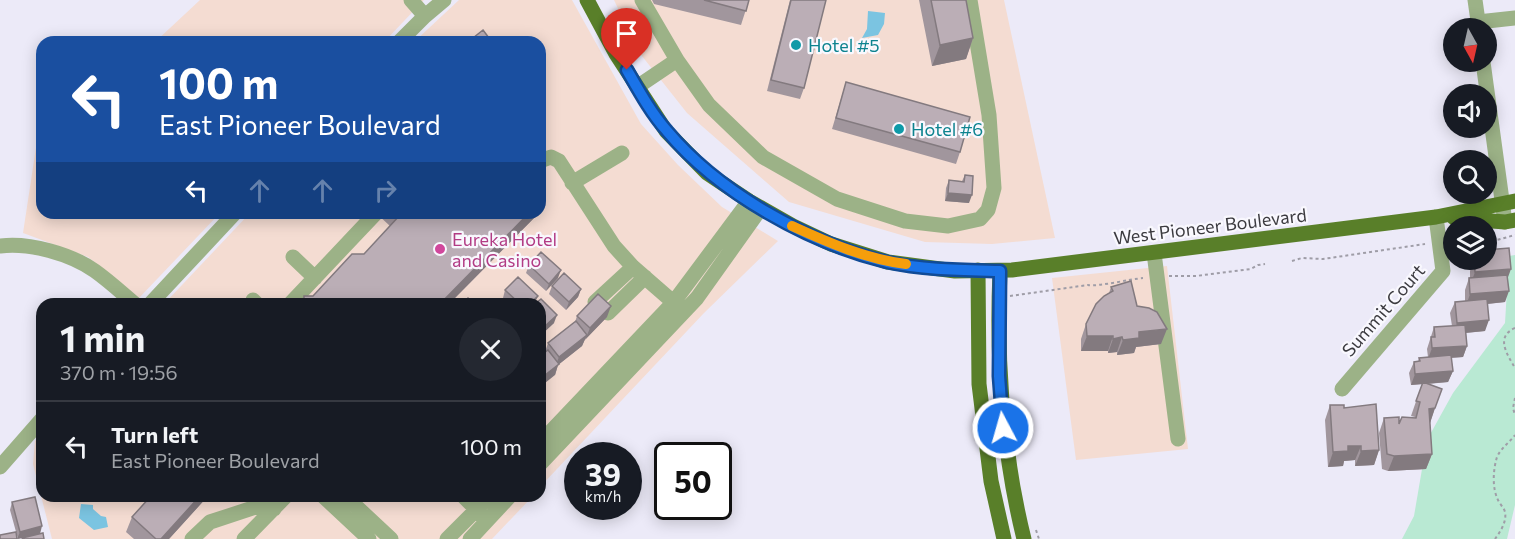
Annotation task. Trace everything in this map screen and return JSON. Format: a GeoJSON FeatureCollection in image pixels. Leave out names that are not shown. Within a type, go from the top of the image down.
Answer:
{"type":"FeatureCollection","features":[{"type":"Feature","properties":{"kind":"main road","name":"West Pioneer Boulevard"},"geometry":{"type":"LineString","coordinates":[[587,0],[616,54],[666,131],[707,172],[755,204],[831,244],[888,262],[955,271],[989,270],[1154,253],[1436,217],[1509,202]]}},
{"type":"Feature","properties":{"kind":"main road","name":"West Pioneer Boulevard"},"geometry":{"type":"LineString","coordinates":[[1436,217],[1510,221]]}},
{"type":"Feature","properties":{"kind":"main road"},"geometry":{"type":"LineString","coordinates":[[989,270],[979,384],[991,481],[1004,539]]}},
{"type":"Feature","properties":{"kind":"main road"},"geometry":{"type":"LineString","coordinates":[[989,270],[999,339],[1001,414],[1024,539]]}},
{"type":"Feature","properties":{"kind":"street"},"geometry":{"type":"LineString","coordinates":[[411,0],[425,16]]}},
{"type":"Feature","properties":{"kind":"street"},"geometry":{"type":"LineString","coordinates":[[405,36],[444,0]]}},
{"type":"Feature","properties":{"kind":"street"},"geometry":{"type":"LineString","coordinates":[[642,0],[677,60],[709,105],[763,157],[837,199],[905,221],[948,225],[980,219],[988,210],[994,188],[989,115],[970,0]]}},
{"type":"Feature","properties":{"kind":"street"},"geometry":{"type":"LineString","coordinates":[[1475,0],[1478,18]]}},
{"type":"Feature","properties":{"kind":"street"},"geometry":{"type":"LineString","coordinates":[[1497,22],[1515,18]]}},
{"type":"Feature","properties":{"kind":"street"},"geometry":{"type":"LineString","coordinates":[[637,87],[677,60]]}},
{"type":"Feature","properties":{"kind":"street"},"geometry":{"type":"LineString","coordinates":[[1485,72],[1509,202],[1510,221]]}},
{"type":"Feature","properties":{"kind":"street"},"geometry":{"type":"LineString","coordinates":[[572,183],[622,153]]}},
{"type":"Feature","properties":{"kind":"street"},"geometry":{"type":"LineString","coordinates":[[546,159],[551,157],[559,161],[614,246],[633,267],[679,307]]}},
{"type":"Feature","properties":{"kind":"street"},"geometry":{"type":"LineString","coordinates":[[546,457],[679,307],[755,204]]}},
{"type":"Feature","properties":{"kind":"street","name":"Summit Court"},"geometry":{"type":"LineString","coordinates":[[1342,389],[1443,271],[1436,217]]}},
{"type":"Feature","properties":{"kind":"street"},"geometry":{"type":"LineString","coordinates":[[156,298],[229,219]]}},
{"type":"Feature","properties":{"kind":"street"},"geometry":{"type":"LineString","coordinates":[[296,298],[370,219]]}},
{"type":"Feature","properties":{"kind":"street"},"geometry":{"type":"LineString","coordinates":[[0,246],[13,244],[54,251],[93,270],[128,298]]}},
{"type":"Feature","properties":{"kind":"street"},"geometry":{"type":"LineString","coordinates":[[1154,253],[1178,439]]}},
{"type":"Feature","properties":{"kind":"street"},"geometry":{"type":"LineString","coordinates":[[293,257],[315,278]]}},
{"type":"Feature","properties":{"kind":"street"},"geometry":{"type":"LineString","coordinates":[[595,302],[633,267]]}},
{"type":"Feature","properties":{"kind":"street"},"geometry":{"type":"LineString","coordinates":[[608,313],[645,277]]}},
{"type":"Feature","properties":{"kind":"street"},"geometry":{"type":"LineString","coordinates":[[607,290],[619,301]]}},
{"type":"Feature","properties":{"kind":"street"},"geometry":{"type":"LineString","coordinates":[[546,437],[679,307]]}},
{"type":"Feature","properties":{"kind":"street"},"geometry":{"type":"LineString","coordinates":[[0,467],[36,426]]}},
{"type":"Feature","properties":{"kind":"street"},"geometry":{"type":"LineString","coordinates":[[244,539],[280,502]]}},
{"type":"Feature","properties":{"kind":"street"},"geometry":{"type":"LineString","coordinates":[[330,502],[369,539]]}},
{"type":"Feature","properties":{"kind":"street"},"geometry":{"type":"LineString","coordinates":[[351,502],[391,539]]}},
{"type":"Feature","properties":{"kind":"street"},"geometry":{"type":"LineString","coordinates":[[469,502],[483,515]]}},
{"type":"Feature","properties":{"kind":"street"},"geometry":{"type":"LineString","coordinates":[[470,539],[488,502]]}},
{"type":"Feature","properties":{"kind":"street"},"geometry":{"type":"LineString","coordinates":[[447,539],[501,502]]}},
{"type":"Feature","properties":{"kind":"street"},"geometry":{"type":"LineString","coordinates":[[192,539],[210,522],[265,504],[274,509]]}},
{"type":"Feature","properties":{"kind":"path"},"geometry":{"type":"LineString","coordinates":[[1497,240],[1515,236]]}},
{"type":"Feature","properties":{"kind":"path"},"geometry":{"type":"LineString","coordinates":[[1292,261],[1302,258],[1332,258],[1425,244]]}},
{"type":"Feature","properties":{"kind":"path"},"geometry":{"type":"LineString","coordinates":[[1169,276],[1196,276],[1251,269],[1266,264]]}},
{"type":"Feature","properties":{"kind":"path"},"geometry":{"type":"LineString","coordinates":[[1009,304],[1009,296],[1088,285],[1096,286],[1122,280],[1149,279]]}},
{"type":"Feature","properties":{"kind":"path"},"geometry":{"type":"LineString","coordinates":[[1515,328],[1508,331],[1503,338],[1504,347],[1515,368]]}},
{"type":"Feature","properties":{"kind":"path"},"geometry":{"type":"LineString","coordinates":[[1515,398],[1513,408],[1515,415]]}},
{"type":"Feature","properties":{"kind":"path"},"geometry":{"type":"LineString","coordinates":[[1495,539],[1504,522],[1505,511],[1494,488],[1494,472],[1503,447],[1515,435]]}},
{"type":"Feature","properties":{"kind":"path"},"geometry":{"type":"LineString","coordinates":[[1034,526],[1039,539]]}},
{"type":"Feature","properties":{"kind":"shaded area"},"geometry":{"type":"Polygon","coordinates":[[[200,0],[424,0],[390,36],[161,36],[200,0]]]}},
{"type":"Feature","properties":{"kind":"shaded area"},"geometry":{"type":"Polygon","coordinates":[[[459,0],[572,0],[641,124],[678,165],[722,207],[778,241],[704,313],[582,442],[564,442],[564,462],[546,481],[546,298],[170,298],[244,219],[546,219],[546,36],[420,36],[459,0]]]}},
{"type":"Feature","properties":{"kind":"shaded area"},"geometry":{"type":"Polygon","coordinates":[[[614,0],[1004,0],[1055,238],[992,244],[925,242],[789,202],[687,113],[638,51],[614,0]]]}},
{"type":"Feature","properties":{"kind":"shaded area"},"geometry":{"type":"Polygon","coordinates":[[[36,147],[36,219],[214,219],[139,298],[88,257],[23,233],[36,147]]]}},
{"type":"Feature","properties":{"kind":"shaded area"},"geometry":{"type":"Polygon","coordinates":[[[1167,266],[1188,449],[1076,460],[1052,278],[1167,266]]]}},
{"type":"Feature","properties":{"kind":"shaded area"},"geometry":{"type":"Polygon","coordinates":[[[36,440],[36,476],[33,464],[36,440]]]}},
{"type":"Feature","properties":{"kind":"shaded area"},"geometry":{"type":"Polygon","coordinates":[[[43,502],[527,502],[492,539],[52,539],[43,502]]]}},
{"type":"Feature","properties":{"kind":"green space"},"geometry":{"type":"Polygon","coordinates":[[[1515,255],[1515,505],[1507,539],[1402,539],[1414,516],[1427,440],[1453,393],[1505,323],[1509,256],[1515,255]]]}},
{"type":"Feature","properties":{"kind":"water"},"geometry":{"type":"Polygon","coordinates":[[[868,11],[885,13],[884,24],[878,35],[862,38],[867,29],[868,11]]]}},
{"type":"Feature","properties":{"kind":"water"},"geometry":{"type":"Polygon","coordinates":[[[81,504],[93,505],[93,509],[106,517],[108,527],[94,530],[79,518],[81,504]]]}},
{"type":"Feature","properties":{"kind":"building"},"geometry":{"type":"Polygon","coordinates":[[[704,0],[749,0],[746,11],[704,0]]]}},
{"type":"Feature","properties":{"kind":"building","name":"Hotel #5"},"geometry":{"type":"Polygon","coordinates":[[[791,0],[826,0],[804,88],[771,80],[791,0]]]}},
{"type":"Feature","properties":{"kind":"building"},"geometry":{"type":"Polygon","coordinates":[[[931,0],[966,0],[973,38],[940,45],[931,0]]]}},
{"type":"Feature","properties":{"kind":"building"},"geometry":{"type":"Polygon","coordinates":[[[483,30],[488,36],[476,36],[483,30]]]}},
{"type":"Feature","properties":{"kind":"building","name":"Hotel #6"},"geometry":{"type":"Polygon","coordinates":[[[846,82],[970,117],[960,152],[836,118],[846,82]]]}},
{"type":"Feature","properties":{"kind":"building"},"geometry":{"type":"Polygon","coordinates":[[[965,175],[973,176],[972,195],[948,193],[949,180],[964,182],[965,175]]]}},
{"type":"Feature","properties":{"kind":"building","name":"Eureka Hotel and Casino"},"geometry":{"type":"Polygon","coordinates":[[[396,219],[523,219],[446,298],[304,298],[304,296],[313,296],[352,254],[364,254],[396,219]]]}},
{"type":"Feature","properties":{"kind":"building"},"geometry":{"type":"Polygon","coordinates":[[[1509,248],[1511,269],[1475,272],[1475,270],[1497,270],[1497,249],[1509,248]]]}},
{"type":"Feature","properties":{"kind":"building"},"geometry":{"type":"Polygon","coordinates":[[[541,252],[561,270],[549,284],[529,265],[541,252]]]}},
{"type":"Feature","properties":{"kind":"building"},"geometry":{"type":"Polygon","coordinates":[[[564,273],[581,289],[569,302],[552,286],[564,273]]]}},
{"type":"Feature","properties":{"kind":"building"},"geometry":{"type":"Polygon","coordinates":[[[1507,275],[1509,291],[1470,294],[1469,278],[1507,275]]]}},
{"type":"Feature","properties":{"kind":"building"},"geometry":{"type":"Polygon","coordinates":[[[518,277],[538,296],[536,298],[514,298],[505,290],[518,277]]]}},
{"type":"Feature","properties":{"kind":"building"},"geometry":{"type":"Polygon","coordinates":[[[1131,281],[1137,306],[1157,312],[1167,329],[1139,332],[1139,338],[1123,340],[1122,337],[1113,339],[1113,336],[1087,336],[1086,324],[1096,304],[1113,291],[1111,287],[1131,281]]]}},
{"type":"Feature","properties":{"kind":"building"},"geometry":{"type":"Polygon","coordinates":[[[598,294],[611,306],[590,328],[577,316],[598,294]]]}},
{"type":"Feature","properties":{"kind":"building"},"geometry":{"type":"Polygon","coordinates":[[[1487,299],[1489,320],[1457,323],[1455,302],[1487,299]]]}},
{"type":"Feature","properties":{"kind":"building"},"geometry":{"type":"Polygon","coordinates":[[[546,304],[557,315],[546,325],[546,304]]]}},
{"type":"Feature","properties":{"kind":"building"},"geometry":{"type":"Polygon","coordinates":[[[576,321],[587,335],[559,357],[548,343],[576,321]]]}},
{"type":"Feature","properties":{"kind":"building"},"geometry":{"type":"Polygon","coordinates":[[[1465,325],[1467,346],[1432,348],[1431,337],[1435,337],[1434,327],[1465,325]]]}},
{"type":"Feature","properties":{"kind":"building"},"geometry":{"type":"Polygon","coordinates":[[[548,350],[559,364],[546,374],[546,352],[548,350]]]}},
{"type":"Feature","properties":{"kind":"building"},"geometry":{"type":"Polygon","coordinates":[[[1451,355],[1453,371],[1415,374],[1414,362],[1420,361],[1419,358],[1451,355]]]}},
{"type":"Feature","properties":{"kind":"building"},"geometry":{"type":"Polygon","coordinates":[[[1423,382],[1442,389],[1435,408],[1429,409],[1432,454],[1394,456],[1387,454],[1384,418],[1399,417],[1399,424],[1402,417],[1416,418],[1420,402],[1416,401],[1423,382]]]}},
{"type":"Feature","properties":{"kind":"building"},"geometry":{"type":"Polygon","coordinates":[[[1376,404],[1379,450],[1361,451],[1361,446],[1348,446],[1348,451],[1333,452],[1330,405],[1344,405],[1344,408],[1376,404]]]}},
{"type":"Feature","properties":{"kind":"building"},"geometry":{"type":"Polygon","coordinates":[[[35,497],[42,526],[20,532],[12,502],[35,497]]]}},
{"type":"Feature","properties":{"kind":"building"},"geometry":{"type":"Polygon","coordinates":[[[146,502],[195,502],[161,539],[156,539],[132,517],[146,502]]]}},
{"type":"Feature","properties":{"kind":"building"},"geometry":{"type":"Polygon","coordinates":[[[16,532],[17,539],[0,539],[0,535],[16,532]]]}},
{"type":"Feature","properties":{"kind":"building"},"geometry":{"type":"Polygon","coordinates":[[[43,533],[44,539],[22,538],[43,533]]]}},
{"type":"Feature","properties":{"kind":"slow traffic"},"geometry":{"type":"LineString","coordinates":[[792,226],[831,244],[888,262],[906,264]]}},
{"type":"Feature","properties":{"kind":"place","name":"Hotel #5"},"geometry":{"type":"Point","coordinates":[796,45]}},
{"type":"Feature","properties":{"kind":"place","name":"Hotel #6"},"geometry":{"type":"Point","coordinates":[899,129]}},
{"type":"Feature","properties":{"kind":"place","name":"Eureka Hotel and Casino"},"geometry":{"type":"Point","coordinates":[440,249]}},
{"type":"Feature","properties":{"kind":"route"},"geometry":{"type":"LineString","coordinates":[[627,70],[666,131],[707,172],[749,201],[793,226],[831,244],[888,262],[955,271],[1000,271],[999,376],[1003,428]]}}]}
